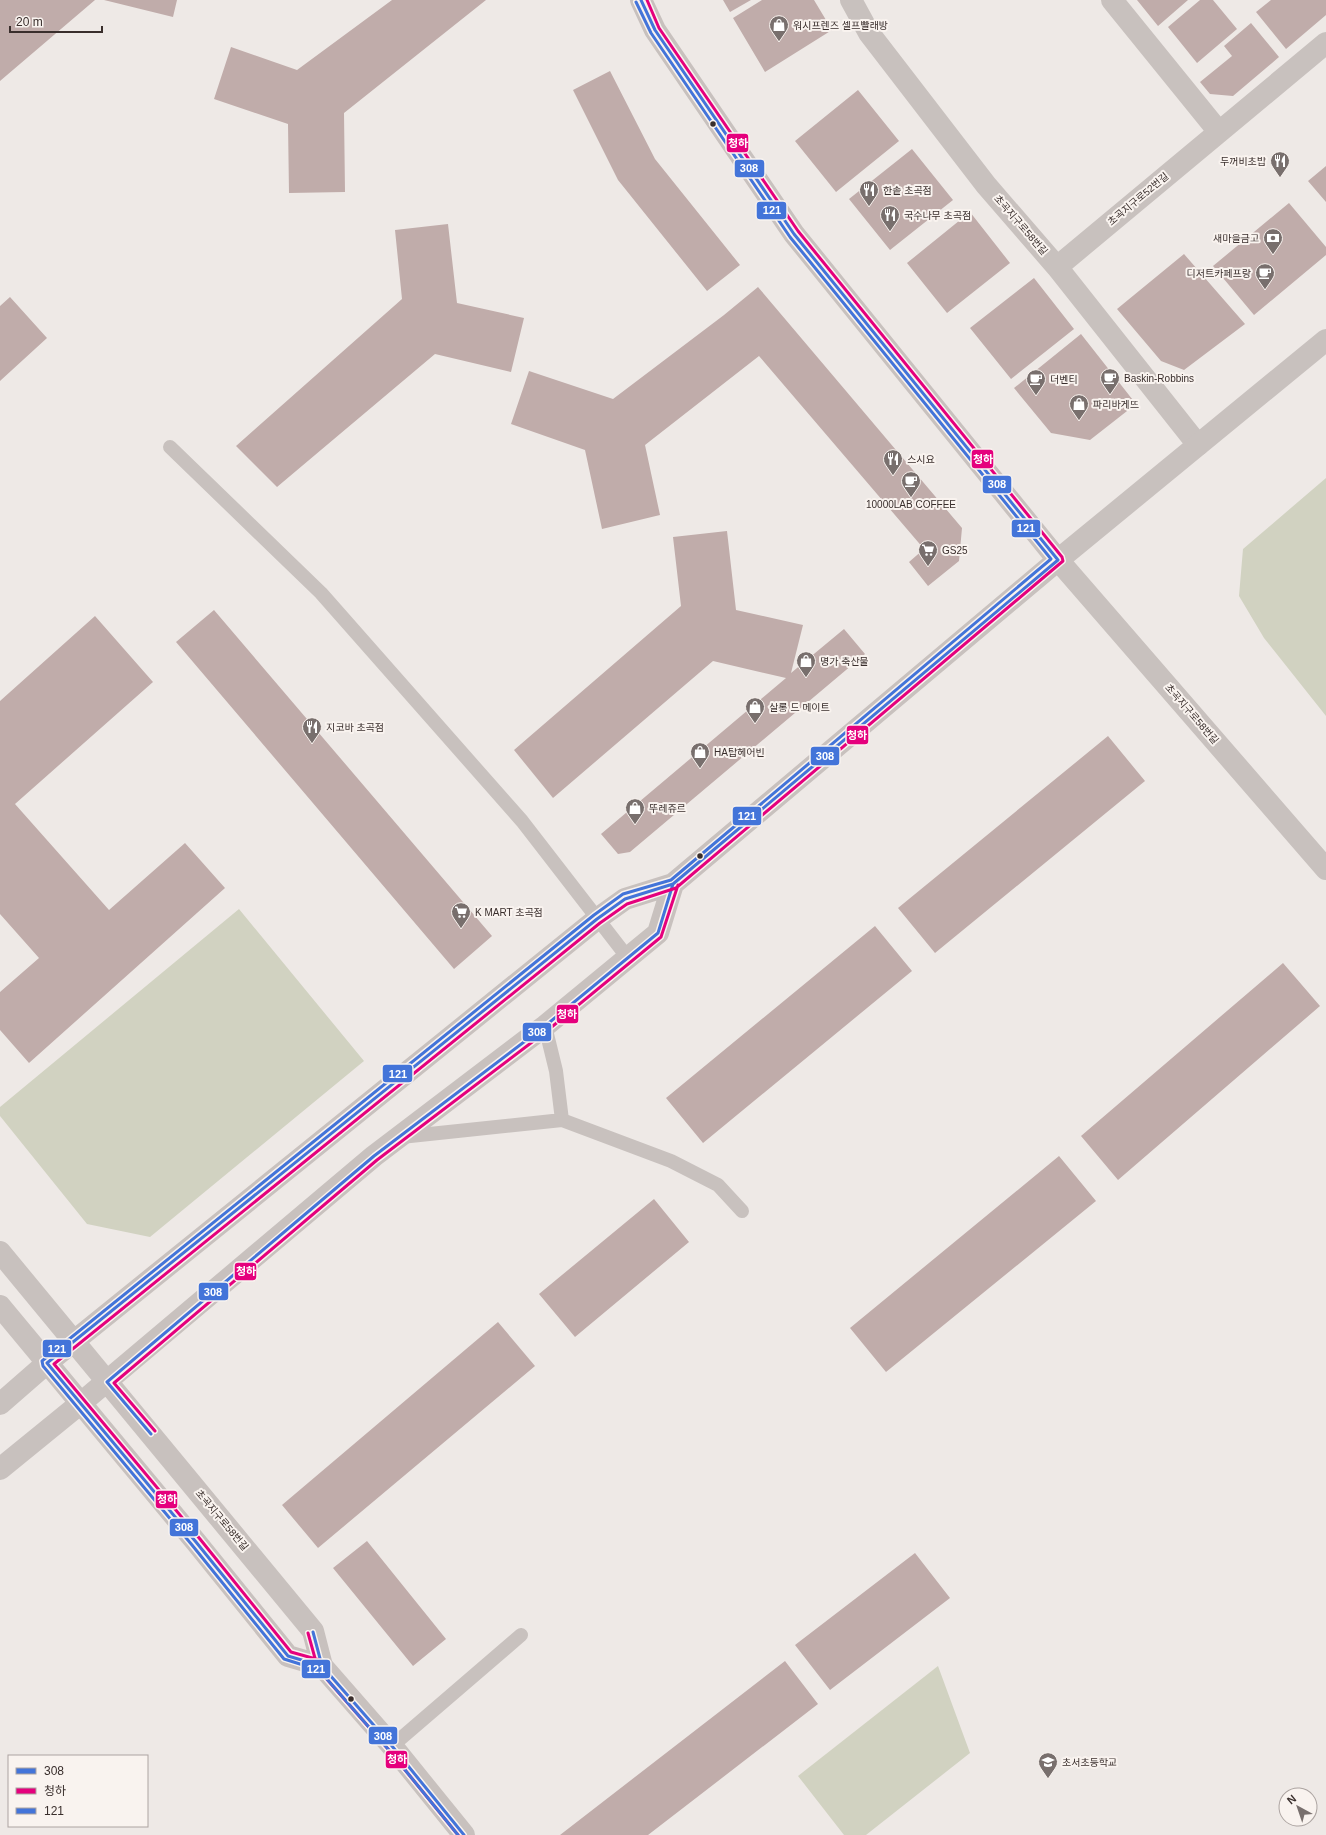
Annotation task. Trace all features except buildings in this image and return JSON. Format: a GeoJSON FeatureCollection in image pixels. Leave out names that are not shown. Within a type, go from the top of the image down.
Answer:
{"type":"FeatureCollection","features":[{"type":"Feature","properties":{"kind":"street","name":"초곡지구로58번길"},"geometry":{"type":"LineString","coordinates":[[641,0],[655,30],[794,234],[1058,560],[1326,869]]}},
{"type":"Feature","properties":{"kind":"street","name":"초곡지구로58번길"},"geometry":{"type":"LineString","coordinates":[[851,0],[869,33],[986,185],[1057,267],[1198,445]]}},
{"type":"Feature","properties":{"kind":"street"},"geometry":{"type":"LineString","coordinates":[[1112,0],[1219,132]]}},
{"type":"Feature","properties":{"kind":"street","name":"초곡지구로52번길"},"geometry":{"type":"LineString","coordinates":[[1057,267],[1326,43]]}},
{"type":"Feature","properties":{"kind":"street"},"geometry":{"type":"LineString","coordinates":[[0,1404],[47,1363],[597,919],[625,899],[674,884],[1058,560],[1326,340]]}},
{"type":"Feature","properties":{"kind":"street"},"geometry":{"type":"LineString","coordinates":[[0,1469],[108,1382],[368,1161],[545,1026],[658,933],[674,884]]}},
{"type":"Feature","properties":{"kind":"street","name":"초곡지구로58번길"},"geometry":{"type":"LineString","coordinates":[[0,1252],[313,1631],[322,1666],[392,1746],[464,1835]]}},
{"type":"Feature","properties":{"kind":"street"},"geometry":{"type":"LineString","coordinates":[[0,1306],[288,1656],[322,1666]]}},
{"type":"Feature","properties":{"kind":"lane"},"geometry":{"type":"LineString","coordinates":[[170,447],[321,593],[522,821],[628,958]]}},
{"type":"Feature","properties":{"kind":"lane"},"geometry":{"type":"LineString","coordinates":[[545,1026],[556,1071],[562,1120]]}},
{"type":"Feature","properties":{"kind":"lane"},"geometry":{"type":"LineString","coordinates":[[398,1138],[562,1120],[671,1161],[718,1185],[742,1211]]}},
{"type":"Feature","properties":{"kind":"lane"},"geometry":{"type":"LineString","coordinates":[[392,1746],[521,1635]]}},
{"type":"Feature","properties":{"kind":"green space"},"geometry":{"type":"Polygon","coordinates":[[[1326,478],[1326,716],[1264,638],[1239,596],[1243,549],[1326,478]]]}},
{"type":"Feature","properties":{"kind":"green space"},"geometry":{"type":"Polygon","coordinates":[[[239,909],[364,1061],[150,1237],[87,1224],[0,1116],[0,1107],[239,909]]]}},
{"type":"Feature","properties":{"kind":"green space"},"geometry":{"type":"Polygon","coordinates":[[[938,1666],[970,1753],[866,1835],[844,1835],[798,1776],[938,1666]]]}},
{"type":"Feature","properties":{"kind":"transit line","name":"308"},"geometry":{"type":"LineString","coordinates":[[322,1666],[288,1656],[196,1542],[47,1363],[597,919],[625,899],[673,884],[1058,560],[794,234],[655,30],[641,0]]}},
{"type":"Feature","properties":{"kind":"transit line","name":"청하"},"geometry":{"type":"LineString","coordinates":[[323,1661],[291,1652],[200,1539],[54,1364],[600,923],[627,904],[676,888],[1063,561],[1062,557],[798,231],[659,28],[647,0]]}},
{"type":"Feature","properties":{"kind":"transit line","name":"121"},"geometry":{"type":"LineString","coordinates":[[458,1835],[388,1749],[319,1670],[284,1659],[192,1545],[43,1366],[42,1361],[594,915],[623,894],[671,880],[1051,559],[790,237],[651,33],[636,2]]}},
{"type":"Feature","properties":{"kind":"transit line","name":"308"},"geometry":{"type":"LineString","coordinates":[[151,1434],[107,1382],[374,1156],[545,1026],[658,933],[673,884]]}},
{"type":"Feature","properties":{"kind":"transit line","name":"청하"},"geometry":{"type":"LineString","coordinates":[[155,1431],[114,1383],[377,1160],[548,1030],[661,937],[678,885]]}},
{"type":"Feature","properties":{"kind":"transit line","name":"308"},"geometry":{"type":"LineString","coordinates":[[313,1632],[322,1666],[392,1746],[464,1835]]}},
{"type":"Feature","properties":{"kind":"transit line","name":"청하"},"geometry":{"type":"LineString","coordinates":[[308,1633],[318,1669],[388,1749],[458,1835]]}},
{"type":"Feature","properties":{"kind":"place","name":"워시프렌즈 셀프빨래방"},"geometry":{"type":"Point","coordinates":[779,42]}},
{"type":"Feature","properties":{"kind":"place","name":"두꺼비초밥"},"geometry":{"type":"Point","coordinates":[1280,178]}},
{"type":"Feature","properties":{"kind":"place","name":"한솥 초곡점"},"geometry":{"type":"Point","coordinates":[869,207]}},
{"type":"Feature","properties":{"kind":"place","name":"국수나무 초곡점"},"geometry":{"type":"Point","coordinates":[890,232]}},
{"type":"Feature","properties":{"kind":"place","name":"새마을금고"},"geometry":{"type":"Point","coordinates":[1273,255]}},
{"type":"Feature","properties":{"kind":"place","name":"디저트카페프랑"},"geometry":{"type":"Point","coordinates":[1265,290]}},
{"type":"Feature","properties":{"kind":"place","name":"Baskin-Robbins"},"geometry":{"type":"Point","coordinates":[1110,395]}},
{"type":"Feature","properties":{"kind":"place","name":"더벤티"},"geometry":{"type":"Point","coordinates":[1036,396]}},
{"type":"Feature","properties":{"kind":"place","name":"파리바게뜨"},"geometry":{"type":"Point","coordinates":[1079,421]}},
{"type":"Feature","properties":{"kind":"place","name":"스시요"},"geometry":{"type":"Point","coordinates":[893,476]}},
{"type":"Feature","properties":{"kind":"place","name":"10000LAB COFFEE"},"geometry":{"type":"Point","coordinates":[911,498]}},
{"type":"Feature","properties":{"kind":"place","name":"GS25"},"geometry":{"type":"Point","coordinates":[928,567]}},
{"type":"Feature","properties":{"kind":"place","name":"명가 축산물"},"geometry":{"type":"Point","coordinates":[806,678]}},
{"type":"Feature","properties":{"kind":"place","name":"살롱 드 메이트"},"geometry":{"type":"Point","coordinates":[755,724]}},
{"type":"Feature","properties":{"kind":"place","name":"지코바 초곡점"},"geometry":{"type":"Point","coordinates":[312,744]}},
{"type":"Feature","properties":{"kind":"place","name":"HA탑헤어빈"},"geometry":{"type":"Point","coordinates":[700,769]}},
{"type":"Feature","properties":{"kind":"place","name":"뚜레쥬르"},"geometry":{"type":"Point","coordinates":[635,825]}},
{"type":"Feature","properties":{"kind":"place","name":"K MART 초곡점"},"geometry":{"type":"Point","coordinates":[461,929]}},
{"type":"Feature","properties":{"kind":"place","name":"초서초등학교"},"geometry":{"type":"Point","coordinates":[1048,1779]}}]}
